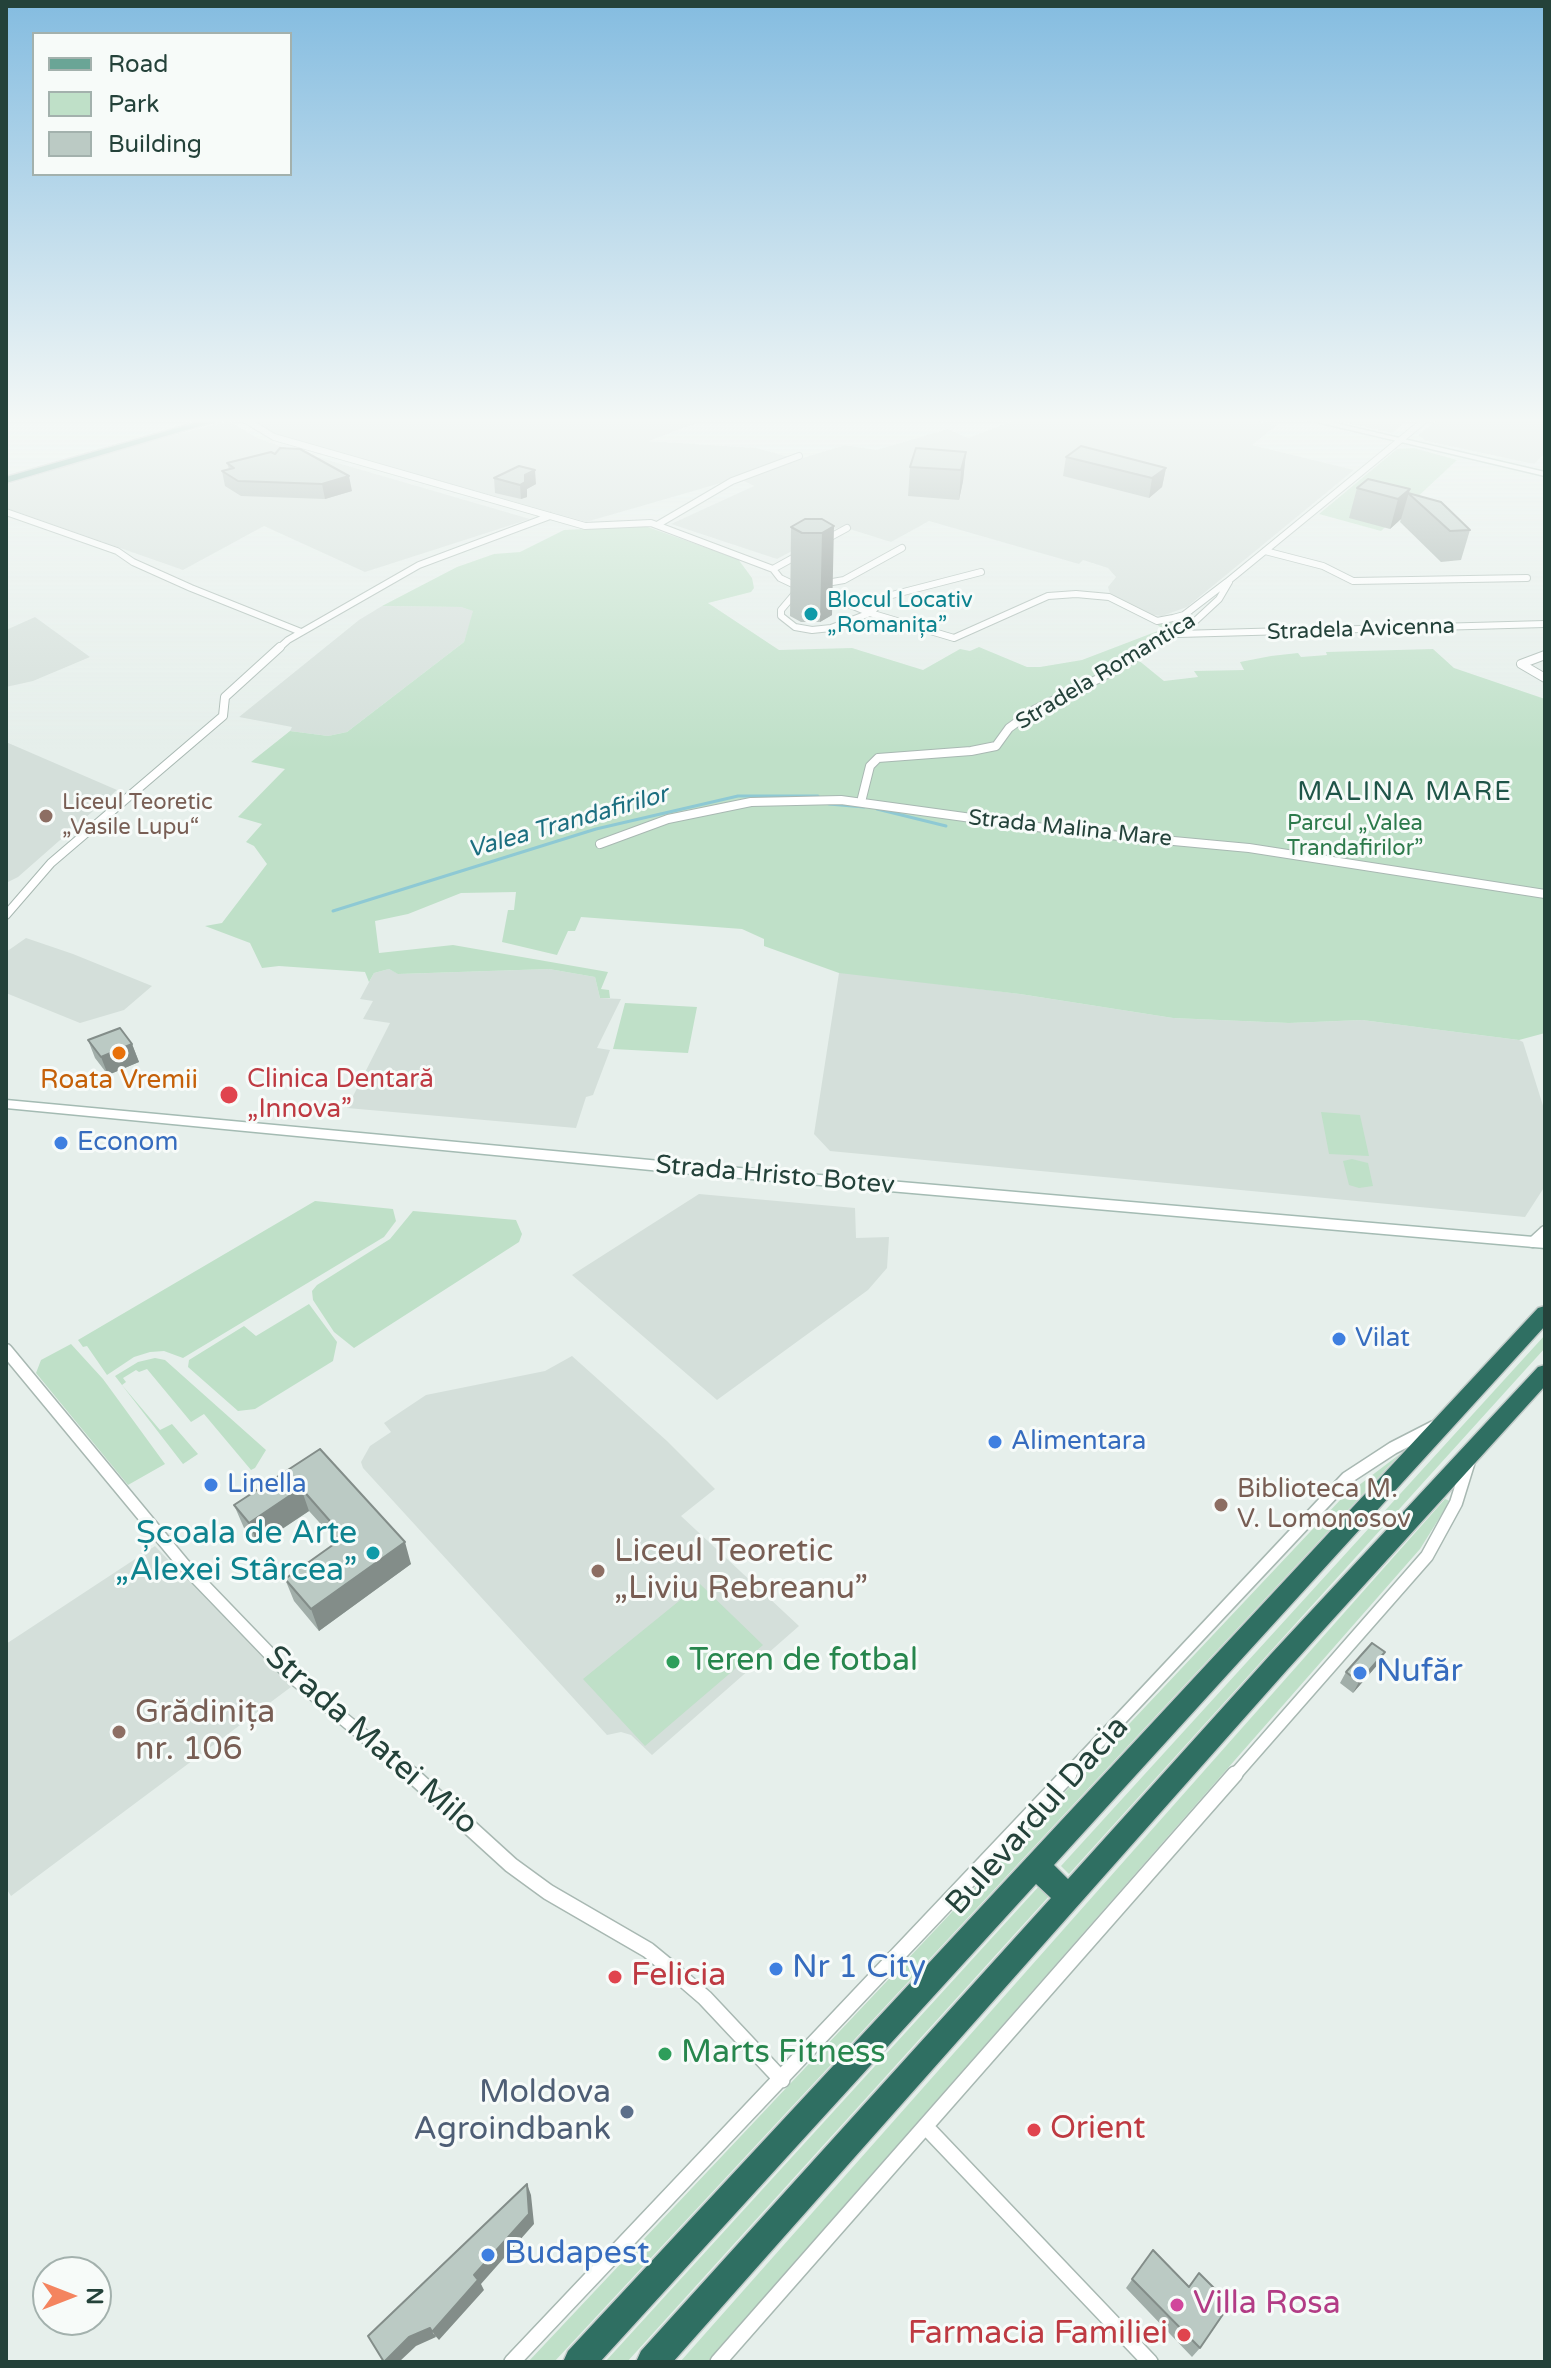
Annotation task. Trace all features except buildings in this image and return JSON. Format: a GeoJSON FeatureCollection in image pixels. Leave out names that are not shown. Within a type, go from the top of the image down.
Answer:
{"type":"FeatureCollection","features":[{"type":"Feature","properties":{"kind":"highway","name":"Bulevardul Dacia"},"geometry":{"type":"LineString","coordinates":[[579,2362],[1545,1313]]}},
{"type":"Feature","properties":{"kind":"highway"},"geometry":{"type":"LineString","coordinates":[[652,2362],[1279,1662],[1545,1373]]}},
{"type":"Feature","properties":{"kind":"highway"},"geometry":{"type":"LineString","coordinates":[[1038,1867],[1069,1898]]}},
{"type":"Feature","properties":{"kind":"main road","name":"Strada Hristo Botev"},"geometry":{"type":"LineString","coordinates":[[6,1104],[1541,1244]]}},
{"type":"Feature","properties":{"kind":"street"},"geometry":{"type":"LineString","coordinates":[[56,530],[117,551],[191,588],[301,632]]}},
{"type":"Feature","properties":{"kind":"street"},"geometry":{"type":"LineString","coordinates":[[6,915],[40,872],[223,716],[225,697],[267,657],[301,632],[419,565],[514,530]]}},
{"type":"Feature","properties":{"kind":"street"},"geometry":{"type":"LineString","coordinates":[[669,530],[773,569],[797,588],[805,587],[870,613],[954,638],[1056,595],[1109,597],[1157,621],[1184,615],[1291,530]]}},
{"type":"Feature","properties":{"kind":"street"},"geometry":{"type":"LineString","coordinates":[[773,569],[844,530]]}},
{"type":"Feature","properties":{"kind":"street"},"geometry":{"type":"LineString","coordinates":[[817,584],[844,580],[902,548]]}},
{"type":"Feature","properties":{"kind":"street","name":"Stradela Avicenna"},"geometry":{"type":"LineString","coordinates":[[1265,551],[1323,566],[1353,581],[1527,578]]}},
{"type":"Feature","properties":{"kind":"street"},"geometry":{"type":"LineString","coordinates":[[797,588],[797,594],[780,613],[783,619],[795,627],[822,630],[870,613],[888,596],[981,572]]}},
{"type":"Feature","properties":{"kind":"street","name":"Stradela Romantica"},"geometry":{"type":"LineString","coordinates":[[861,802],[866,775],[878,758],[971,751],[996,746],[1009,728],[1034,710],[1091,683],[1176,634],[1219,599],[1230,580]]}},
{"type":"Feature","properties":{"kind":"street","name":"Stradela Avicenna"},"geometry":{"type":"LineString","coordinates":[[1176,634],[1545,624]]}},
{"type":"Feature","properties":{"kind":"street"},"geometry":{"type":"LineString","coordinates":[[1545,655],[1521,664],[1545,678]]}},
{"type":"Feature","properties":{"kind":"street","name":"Strada Malina Mare"},"geometry":{"type":"LineString","coordinates":[[600,844],[668,819],[751,802],[789,799],[861,802],[1051,829],[1249,848],[1545,894]]}},
{"type":"Feature","properties":{"kind":"street"},"geometry":{"type":"LineString","coordinates":[[1541,1244],[1545,1231]]}},
{"type":"Feature","properties":{"kind":"street","name":"Strada Matei Milo"},"geometry":{"type":"LineString","coordinates":[[6,1350],[184,1565],[290,1675],[408,1771],[511,1865],[548,1892],[648,1950],[676,1973],[782,2080]]}},
{"type":"Feature","properties":{"kind":"street"},"geometry":{"type":"LineString","coordinates":[[512,2362],[782,2080],[1347,1478],[1393,1448],[1447,1420]]}},
{"type":"Feature","properties":{"kind":"street"},"geometry":{"type":"LineString","coordinates":[[718,2362],[1427,1556],[1456,1503],[1471,1454]]}},
{"type":"Feature","properties":{"kind":"street"},"geometry":{"type":"LineString","coordinates":[[926,2127],[1150,2362]]}},
{"type":"Feature","properties":{"kind":"shaded area"},"geometry":{"type":"Polygon","coordinates":[[[67,530],[258,530],[183,570],[67,530]]]}},
{"type":"Feature","properties":{"kind":"shaded area"},"geometry":{"type":"Polygon","coordinates":[[[272,530],[497,530],[365,572],[272,530]]]}},
{"type":"Feature","properties":{"kind":"shaded area"},"geometry":{"type":"Polygon","coordinates":[[[688,530],[832,530],[777,559],[688,530]]]}},
{"type":"Feature","properties":{"kind":"shaded area"},"geometry":{"type":"Polygon","coordinates":[[[851,530],[914,530],[891,542],[851,530]]]}},
{"type":"Feature","properties":{"kind":"shaded area"},"geometry":{"type":"Polygon","coordinates":[[[959,530],[1281,530],[1187,607],[1162,616],[1152,615],[1110,594],[1108,587],[1116,577],[1108,568],[1083,560],[1079,564],[959,530]]]}},
{"type":"Feature","properties":{"kind":"shaded area"},"geometry":{"type":"Polygon","coordinates":[[[382,606],[461,607],[474,611],[464,642],[347,732],[328,736],[290,731],[292,727],[239,717],[359,620],[382,606]]]}},
{"type":"Feature","properties":{"kind":"shaded area"},"geometry":{"type":"Polygon","coordinates":[[[35,617],[90,657],[33,681],[6,687],[6,630],[35,617]]]}},
{"type":"Feature","properties":{"kind":"shaded area","name":"Liceul Teoretic „Vasile Lupu“"},"geometry":{"type":"Polygon","coordinates":[[[6,742],[117,790],[18,877],[6,883],[6,742]]]}},
{"type":"Feature","properties":{"kind":"shaded area"},"geometry":{"type":"Polygon","coordinates":[[[26,938],[152,986],[124,1010],[80,1023],[6,993],[6,952],[26,938]]]}},
{"type":"Feature","properties":{"kind":"shaded area"},"geometry":{"type":"Polygon","coordinates":[[[389,969],[399,974],[549,969],[595,977],[600,998],[621,999],[597,1048],[610,1050],[593,1095],[586,1097],[576,1128],[347,1108],[390,1023],[363,1019],[373,1001],[360,999],[374,973],[389,969]]]}},
{"type":"Feature","properties":{"kind":"shaded area"},"geometry":{"type":"Polygon","coordinates":[[[839,973],[1020,994],[1173,1018],[1289,1023],[1362,1020],[1519,1040],[1523,1042],[1545,1112],[1545,1186],[1525,1217],[830,1151],[814,1134],[839,973]]]}},
{"type":"Feature","properties":{"kind":"shaded area"},"geometry":{"type":"Polygon","coordinates":[[[699,1194],[855,1208],[856,1238],[889,1237],[887,1268],[868,1290],[717,1400],[572,1275],[699,1194]]]}},
{"type":"Feature","properties":{"kind":"shaded area","name":"Liceul Teoretic „Liviu Rebreanu”"},"geometry":{"type":"Polygon","coordinates":[[[572,1356],[667,1441],[715,1489],[681,1516],[799,1626],[652,1755],[631,1735],[621,1732],[607,1735],[363,1468],[361,1462],[370,1446],[391,1432],[384,1423],[426,1395],[545,1371],[572,1356]]]}},
{"type":"Feature","properties":{"kind":"shaded area","name":"Grădinița nr. 106"},"geometry":{"type":"Polygon","coordinates":[[[155,1546],[291,1687],[11,1896],[6,1888],[6,1644],[155,1546]]]}},
{"type":"Feature","properties":{"kind":"green space","name":"Parcul „Valea Trandafirilor”"},"geometry":{"type":"Polygon","coordinates":[[[564,530],[655,530],[738,559],[752,578],[754,588],[751,592],[708,603],[779,650],[852,648],[923,670],[960,649],[970,651],[979,647],[1027,667],[1040,667],[1082,660],[1163,629],[1156,624],[1193,614],[1185,624],[1132,655],[1164,681],[1198,677],[1194,671],[1244,670],[1240,662],[1271,656],[1433,649],[1454,668],[1545,699],[1545,1033],[1519,1040],[1362,1020],[1289,1023],[1173,1018],[1020,994],[839,973],[764,946],[764,939],[742,929],[581,917],[575,931],[568,931],[557,955],[502,942],[508,910],[514,910],[516,892],[461,893],[408,914],[375,921],[379,953],[453,945],[608,972],[601,989],[609,990],[610,998],[600,998],[595,977],[549,969],[398,974],[389,969],[374,973],[369,982],[365,972],[279,966],[262,968],[250,943],[205,926],[222,923],[267,864],[254,846],[246,842],[262,824],[238,817],[285,769],[251,762],[290,731],[328,736],[347,732],[464,642],[473,611],[461,607],[382,606],[457,567],[494,554],[520,552],[564,530]]]}},
{"type":"Feature","properties":{"kind":"green space"},"geometry":{"type":"Polygon","coordinates":[[[625,1003],[697,1007],[688,1053],[613,1049],[625,1003]]]}},
{"type":"Feature","properties":{"kind":"green space"},"geometry":{"type":"Polygon","coordinates":[[[1321,1112],[1360,1115],[1369,1156],[1329,1154],[1321,1112]]]}},
{"type":"Feature","properties":{"kind":"green space"},"geometry":{"type":"Polygon","coordinates":[[[1352,1159],[1368,1163],[1373,1186],[1359,1188],[1349,1185],[1343,1161],[1352,1159]]]}},
{"type":"Feature","properties":{"kind":"green space"},"geometry":{"type":"Polygon","coordinates":[[[315,1201],[393,1209],[396,1221],[384,1237],[183,1358],[164,1351],[150,1352],[134,1357],[107,1375],[87,1346],[83,1347],[78,1340],[315,1201]]]}},
{"type":"Feature","properties":{"kind":"green space"},"geometry":{"type":"Polygon","coordinates":[[[413,1211],[516,1220],[522,1234],[519,1242],[354,1348],[334,1332],[313,1300],[312,1291],[390,1239],[413,1211]]]}},
{"type":"Feature","properties":{"kind":"green space"},"geometry":{"type":"Polygon","coordinates":[[[309,1304],[337,1342],[333,1361],[255,1409],[238,1411],[188,1367],[189,1360],[244,1326],[256,1336],[309,1304]]]}},
{"type":"Feature","properties":{"kind":"green space"},"geometry":{"type":"Polygon","coordinates":[[[1545,1335],[1545,1348],[1069,1874],[1061,1866],[1545,1335]]]}},
{"type":"Feature","properties":{"kind":"green space"},"geometry":{"type":"Polygon","coordinates":[[[71,1344],[103,1379],[165,1464],[128,1485],[36,1373],[41,1360],[71,1344]]]}},
{"type":"Feature","properties":{"kind":"green space"},"geometry":{"type":"Polygon","coordinates":[[[155,1358],[165,1360],[266,1450],[255,1468],[251,1470],[204,1414],[191,1422],[147,1369],[136,1370],[123,1378],[126,1382],[122,1385],[160,1430],[172,1424],[198,1454],[183,1464],[115,1376],[138,1362],[155,1358]]]}},
{"type":"Feature","properties":{"kind":"green space"},"geometry":{"type":"Polygon","coordinates":[[[1400,1454],[554,2362],[528,2362],[1342,1498],[1400,1454]]]}},
{"type":"Feature","properties":{"kind":"green space"},"geometry":{"type":"Polygon","coordinates":[[[1445,1499],[1450,1501],[1420,1549],[707,2362],[680,2362],[1445,1499]]]}},
{"type":"Feature","properties":{"kind":"green space","name":"Teren de fotbal"},"geometry":{"type":"Polygon","coordinates":[[[700,1584],[763,1645],[645,1746],[583,1679],[700,1584]]]}},
{"type":"Feature","properties":{"kind":"green space"},"geometry":{"type":"Polygon","coordinates":[[[1041,1884],[1051,1894],[627,2362],[605,2362],[1041,1884]]]}},
{"type":"Feature","properties":{"kind":"waterway","name":"Valea Trandafirilor"},"geometry":{"type":"LineString","coordinates":[[333,911],[596,829],[738,796],[818,796]]}},
{"type":"Feature","properties":{"kind":"waterway","name":"Valea Trandafirilor"},"geometry":{"type":"LineString","coordinates":[[829,804],[864,807]]}},
{"type":"Feature","properties":{"kind":"waterway","name":"Valea Trandafirilor"},"geometry":{"type":"LineString","coordinates":[[877,809],[946,826]]}},
{"type":"Feature","properties":{"kind":"place","name":"Blocul Locativ „Romanița”"},"geometry":{"type":"Point","coordinates":[811,614]}},
{"type":"Feature","properties":{"kind":"place","name":"Liceul Teoretic „Vasile Lupu“"},"geometry":{"type":"Point","coordinates":[46,816]}},
{"type":"Feature","properties":{"kind":"place","name":"Roata Vremii"},"geometry":{"type":"Point","coordinates":[119,1053]}},
{"type":"Feature","properties":{"kind":"place","name":"Clinica Dentară „Innova”"},"geometry":{"type":"Point","coordinates":[229,1095]}},
{"type":"Feature","properties":{"kind":"place","name":"Econom"},"geometry":{"type":"Point","coordinates":[61,1143]}},
{"type":"Feature","properties":{"kind":"place","name":"Vilat"},"geometry":{"type":"Point","coordinates":[1339,1339]}},
{"type":"Feature","properties":{"kind":"place","name":"Alimentara"},"geometry":{"type":"Point","coordinates":[995,1442]}},
{"type":"Feature","properties":{"kind":"place","name":"Linella"},"geometry":{"type":"Point","coordinates":[211,1485]}},
{"type":"Feature","properties":{"kind":"place","name":"Biblioteca M. V. Lomonosov"},"geometry":{"type":"Point","coordinates":[1221,1505]}},
{"type":"Feature","properties":{"kind":"place","name":"Școala de Arte „Alexei Stârcea”"},"geometry":{"type":"Point","coordinates":[373,1553]}},
{"type":"Feature","properties":{"kind":"place","name":"Liceul Teoretic „Liviu Rebreanu”"},"geometry":{"type":"Point","coordinates":[598,1571]}},
{"type":"Feature","properties":{"kind":"place","name":"Teren de fotbal"},"geometry":{"type":"Point","coordinates":[673,1662]}},
{"type":"Feature","properties":{"kind":"place","name":"Nufăr"},"geometry":{"type":"Point","coordinates":[1360,1673]}},
{"type":"Feature","properties":{"kind":"place","name":"Grădinița nr. 106"},"geometry":{"type":"Point","coordinates":[119,1732]}},
{"type":"Feature","properties":{"kind":"place","name":"Nr 1 City"},"geometry":{"type":"Point","coordinates":[776,1969]}},
{"type":"Feature","properties":{"kind":"place","name":"Felicia"},"geometry":{"type":"Point","coordinates":[615,1977]}},
{"type":"Feature","properties":{"kind":"place","name":"Marts Fitness"},"geometry":{"type":"Point","coordinates":[665,2054]}},
{"type":"Feature","properties":{"kind":"place","name":"Moldova Agroindbank"},"geometry":{"type":"Point","coordinates":[627,2112]}},
{"type":"Feature","properties":{"kind":"place","name":"Orient"},"geometry":{"type":"Point","coordinates":[1034,2130]}},
{"type":"Feature","properties":{"kind":"place","name":"Budapest"},"geometry":{"type":"Point","coordinates":[488,2255]}},
{"type":"Feature","properties":{"kind":"place","name":"Villa Rosa"},"geometry":{"type":"Point","coordinates":[1177,2305]}},
{"type":"Feature","properties":{"kind":"place","name":"Farmacia Familiei"},"geometry":{"type":"Point","coordinates":[1184,2335]}},
{"type":"Feature","properties":{"kind":"district","name":"MALINA MARE"},"geometry":{"type":"Point","coordinates":[1405,793]}}]}
